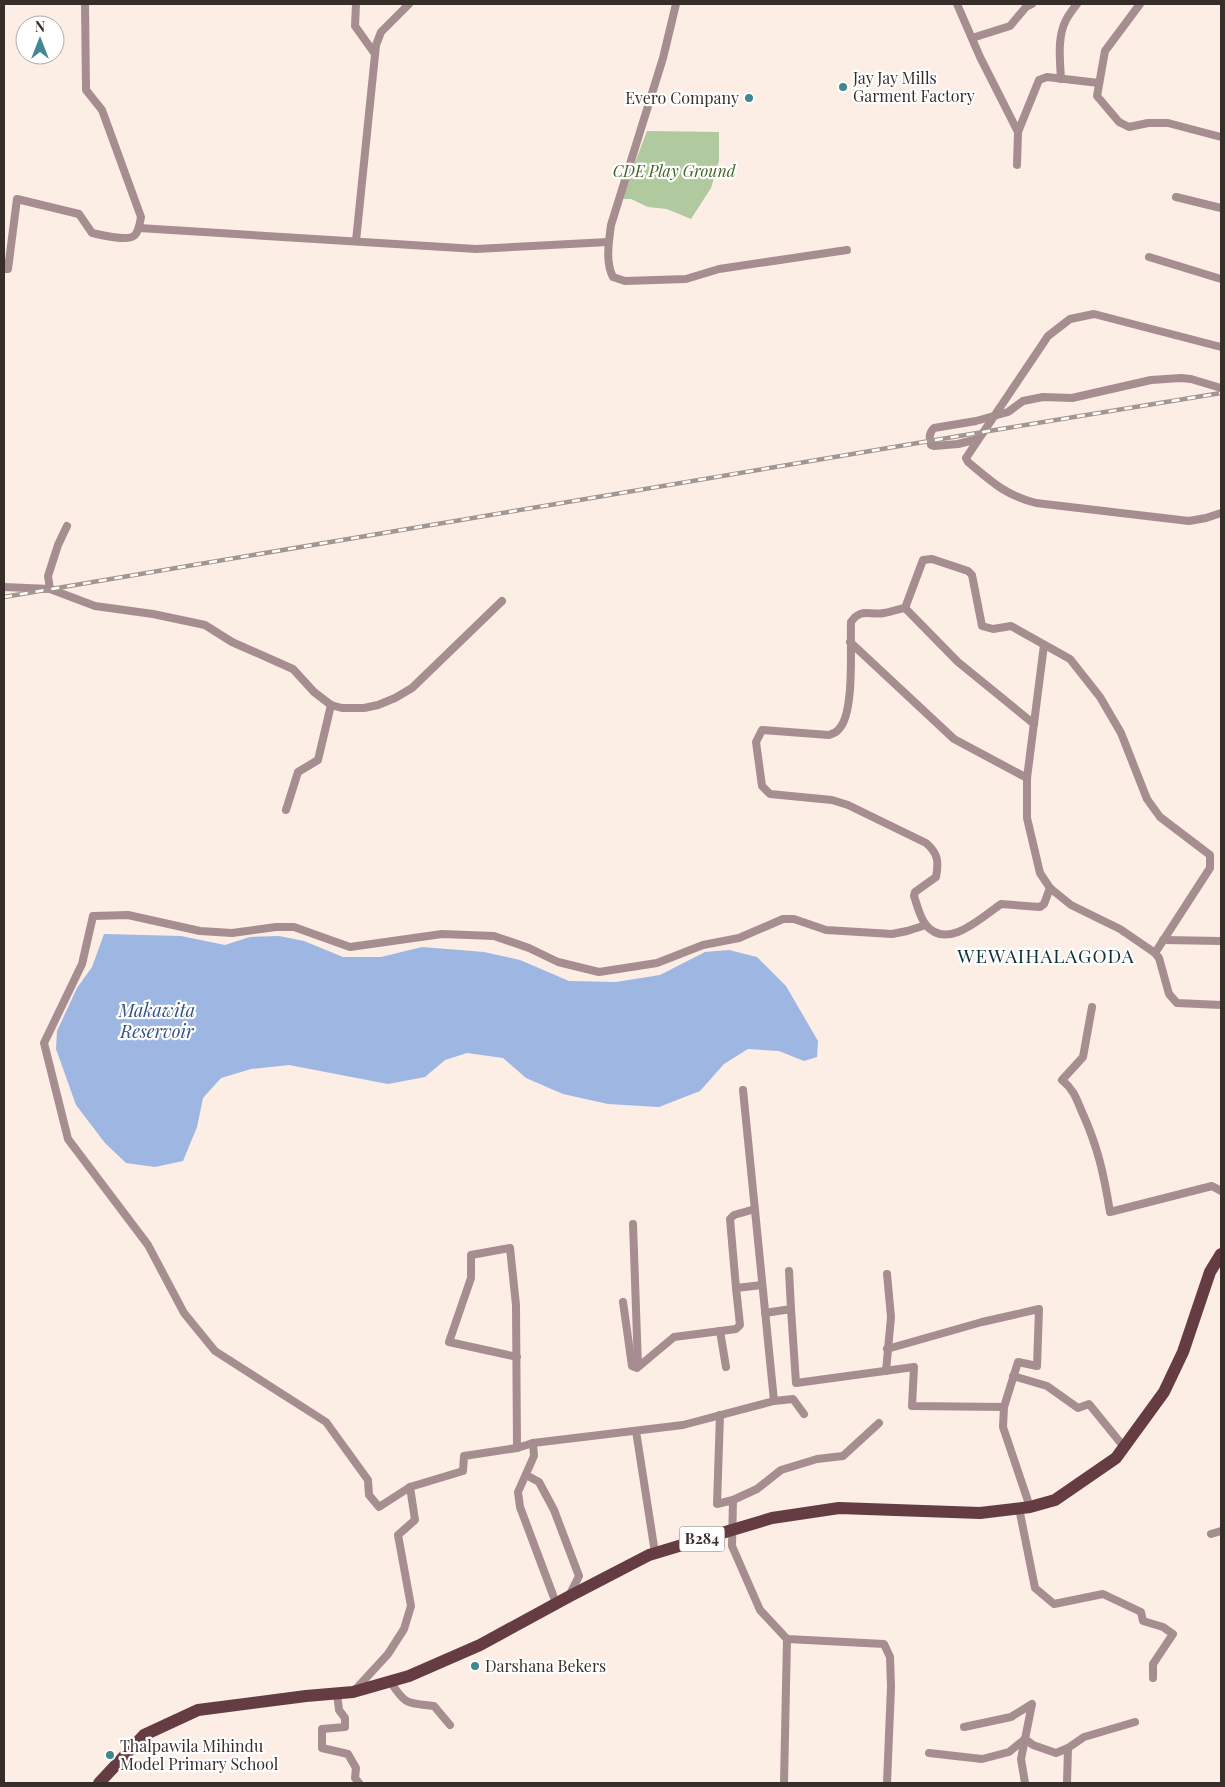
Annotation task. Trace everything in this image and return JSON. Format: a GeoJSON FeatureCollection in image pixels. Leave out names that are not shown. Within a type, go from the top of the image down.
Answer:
{"type":"FeatureCollection","features":[{"type":"Feature","properties":{"kind":"main road","name":"B284"},"geometry":{"type":"LineString","coordinates":[[99,1783],[144,1735],[198,1710],[353,1692],[409,1676],[480,1645],[556,1603],[655,1553],[772,1518],[839,1508],[980,1513],[1025,1508],[1055,1500],[1116,1458],[1164,1392],[1183,1352],[1210,1272],[1221,1254]]}},
{"type":"Feature","properties":{"kind":"street"},"geometry":{"type":"LineString","coordinates":[[4,269],[8,269],[17,200],[79,214],[92,233],[128,239],[135,235],[139,228],[141,217],[102,110],[86,90],[85,4]]}},
{"type":"Feature","properties":{"kind":"street"},"geometry":{"type":"LineString","coordinates":[[356,4],[355,26],[375,54]]}},
{"type":"Feature","properties":{"kind":"street"},"geometry":{"type":"LineString","coordinates":[[356,241],[376,45],[381,32],[409,4]]}},
{"type":"Feature","properties":{"kind":"street"},"geometry":{"type":"LineString","coordinates":[[676,4],[663,58],[611,225],[608,242],[610,270],[613,277],[625,280],[686,279],[719,269],[847,250]]}},
{"type":"Feature","properties":{"kind":"street"},"geometry":{"type":"LineString","coordinates":[[957,4],[1018,132]]}},
{"type":"Feature","properties":{"kind":"street"},"geometry":{"type":"LineString","coordinates":[[972,38],[1010,26],[1026,7],[1032,4]]}},
{"type":"Feature","properties":{"kind":"street"},"geometry":{"type":"LineString","coordinates":[[1061,78],[1062,28],[1066,18],[1077,4]]}},
{"type":"Feature","properties":{"kind":"street"},"geometry":{"type":"LineString","coordinates":[[1140,4],[1105,51],[1098,96],[1119,122],[1129,127],[1148,123],[1168,123],[1221,137]]}},
{"type":"Feature","properties":{"kind":"street"},"geometry":{"type":"LineString","coordinates":[[1017,166],[1018,132],[1039,80],[1047,77],[1099,84]]}},
{"type":"Feature","properties":{"kind":"street"},"geometry":{"type":"LineString","coordinates":[[1176,196],[1221,208]]}},
{"type":"Feature","properties":{"kind":"street"},"geometry":{"type":"LineString","coordinates":[[139,228],[476,249],[608,242]]}},
{"type":"Feature","properties":{"kind":"street"},"geometry":{"type":"LineString","coordinates":[[1149,257],[1221,279]]}},
{"type":"Feature","properties":{"kind":"street"},"geometry":{"type":"LineString","coordinates":[[1221,347],[1094,314],[1070,319],[1048,336],[966,458],[968,462],[1001,489],[1019,498],[1036,503],[1189,521],[1221,513]]}},
{"type":"Feature","properties":{"kind":"street"},"geometry":{"type":"LineString","coordinates":[[978,439],[958,444],[934,446],[931,444],[929,437],[934,428],[1008,412],[1023,401],[1043,397],[1072,398],[1150,380],[1181,378],[1221,388]]}},
{"type":"Feature","properties":{"kind":"street"},"geometry":{"type":"LineString","coordinates":[[50,589],[48,576],[58,545],[67,526]]}},
{"type":"Feature","properties":{"kind":"street"},"geometry":{"type":"LineString","coordinates":[[905,608],[923,560],[932,559],[968,571],[972,575],[982,626],[992,629],[1011,626],[1070,659],[1100,697],[1121,733],[1148,799],[1160,817],[1210,855],[1210,868],[1156,952]]}},
{"type":"Feature","properties":{"kind":"street"},"geometry":{"type":"LineString","coordinates":[[4,587],[50,589],[95,606],[153,614],[205,625],[232,642],[293,669],[314,692],[332,705],[342,708],[364,708],[378,705],[412,688],[502,601]]}},
{"type":"Feature","properties":{"kind":"street"},"geometry":{"type":"LineString","coordinates":[[905,608],[883,614],[862,613],[855,615],[851,622],[850,691],[845,720],[839,730],[829,735],[762,730],[756,742],[762,786],[770,794],[832,800],[848,805],[926,843],[934,850],[938,865],[936,877],[915,892],[914,896],[926,925],[938,934],[950,935],[962,932],[1001,904],[1040,907],[1044,904],[1050,888]]}},
{"type":"Feature","properties":{"kind":"street"},"geometry":{"type":"LineString","coordinates":[[905,608],[958,662],[1034,724]]}},
{"type":"Feature","properties":{"kind":"street"},"geometry":{"type":"LineString","coordinates":[[850,642],[954,739],[1027,778]]}},
{"type":"Feature","properties":{"kind":"street"},"geometry":{"type":"LineString","coordinates":[[1044,645],[1027,778],[1027,818],[1040,873],[1050,888],[1071,905],[1120,929],[1156,952],[1169,994],[1177,1003],[1221,1004]]}},
{"type":"Feature","properties":{"kind":"street"},"geometry":{"type":"LineString","coordinates":[[286,810],[298,772],[318,760],[332,705]]}},
{"type":"Feature","properties":{"kind":"street"},"geometry":{"type":"LineString","coordinates":[[804,1414],[793,1399],[774,1401],[683,1425],[533,1443],[517,1448],[464,1456],[463,1471],[410,1487],[379,1508],[368,1495],[368,1480],[326,1422],[215,1351],[184,1313],[148,1245],[68,1139],[44,1043],[82,964],[93,916],[128,915],[200,931],[232,933],[276,927],[294,927],[350,946],[442,934],[494,936],[530,948],[558,962],[599,972],[657,963],[703,945],[739,938],[783,919],[794,919],[826,930],[892,934],[907,932],[926,925]]}},
{"type":"Feature","properties":{"kind":"street"},"geometry":{"type":"LineString","coordinates":[[1163,940],[1221,941]]}},
{"type":"Feature","properties":{"kind":"street"},"geometry":{"type":"LineString","coordinates":[[1092,1007],[1083,1057],[1062,1080],[1071,1087],[1094,1137],[1102,1164],[1110,1212],[1212,1186],[1221,1191]]}},
{"type":"Feature","properties":{"kind":"street"},"geometry":{"type":"LineString","coordinates":[[744,1090],[774,1401]]}},
{"type":"Feature","properties":{"kind":"street"},"geometry":{"type":"LineString","coordinates":[[623,1302],[632,1366],[637,1368],[674,1337],[736,1330],[740,1325],[730,1219],[734,1215],[755,1209]]}},
{"type":"Feature","properties":{"kind":"street"},"geometry":{"type":"LineString","coordinates":[[633,1224],[638,1366]]}},
{"type":"Feature","properties":{"kind":"street"},"geometry":{"type":"LineString","coordinates":[[517,1357],[449,1342],[472,1278],[471,1255],[510,1248],[516,1305],[517,1400],[517,1448]]}},
{"type":"Feature","properties":{"kind":"street"},"geometry":{"type":"LineString","coordinates":[[788,1271],[796,1383],[914,1367],[912,1406],[1004,1407]]}},
{"type":"Feature","properties":{"kind":"street"},"geometry":{"type":"LineString","coordinates":[[886,1371],[891,1317],[887,1274]]}},
{"type":"Feature","properties":{"kind":"street"},"geometry":{"type":"LineString","coordinates":[[736,1288],[762,1285]]}},
{"type":"Feature","properties":{"kind":"street"},"geometry":{"type":"LineString","coordinates":[[765,1313],[792,1309]]}},
{"type":"Feature","properties":{"kind":"street"},"geometry":{"type":"LineString","coordinates":[[887,1350],[982,1322],[1038,1309],[1037,1366],[1018,1362],[1004,1407],[1002,1427],[1025,1508],[1035,1588],[1054,1604],[1103,1594],[1141,1612],[1143,1621],[1163,1626],[1173,1634],[1152,1664],[1154,1678]]}},
{"type":"Feature","properties":{"kind":"street"},"geometry":{"type":"LineString","coordinates":[[720,1331],[726,1367]]}},
{"type":"Feature","properties":{"kind":"street"},"geometry":{"type":"LineString","coordinates":[[1013,1376],[1047,1386],[1078,1408],[1088,1404],[1124,1447]]}},
{"type":"Feature","properties":{"kind":"street"},"geometry":{"type":"LineString","coordinates":[[720,1415],[717,1504],[733,1500],[757,1489],[781,1470],[817,1459],[843,1456],[879,1423]]}},
{"type":"Feature","properties":{"kind":"street"},"geometry":{"type":"LineString","coordinates":[[636,1430],[655,1553]]}},
{"type":"Feature","properties":{"kind":"street"},"geometry":{"type":"LineString","coordinates":[[533,1443],[534,1456],[518,1492],[520,1506],[556,1603]]}},
{"type":"Feature","properties":{"kind":"street"},"geometry":{"type":"LineString","coordinates":[[526,1475],[539,1482],[554,1510],[579,1576],[570,1596]]}},
{"type":"Feature","properties":{"kind":"street"},"geometry":{"type":"LineString","coordinates":[[353,1692],[388,1654],[404,1629],[411,1606],[398,1535],[415,1520],[410,1487]]}},
{"type":"Feature","properties":{"kind":"street"},"geometry":{"type":"LineString","coordinates":[[733,1500],[732,1546],[760,1610],[787,1639],[884,1644],[890,1657],[891,1687],[887,1783]]}},
{"type":"Feature","properties":{"kind":"street"},"geometry":{"type":"LineString","coordinates":[[1211,1534],[1221,1531]]}},
{"type":"Feature","properties":{"kind":"street"},"geometry":{"type":"LineString","coordinates":[[784,1783],[787,1639]]}},
{"type":"Feature","properties":{"kind":"street"},"geometry":{"type":"LineString","coordinates":[[390,1681],[400,1697],[409,1704],[434,1706],[450,1725]]}},
{"type":"Feature","properties":{"kind":"street"},"geometry":{"type":"LineString","coordinates":[[337,1693],[339,1710],[345,1718],[345,1727],[322,1729],[322,1748],[348,1754],[356,1768],[355,1778],[359,1783]]}},
{"type":"Feature","properties":{"kind":"street"},"geometry":{"type":"LineString","coordinates":[[964,1727],[1011,1717],[1032,1704],[1021,1759],[1025,1783]]}},
{"type":"Feature","properties":{"kind":"street"},"geometry":{"type":"LineString","coordinates":[[1025,1739],[1033,1745],[1056,1753],[1068,1748],[1084,1737],[1135,1722]]}},
{"type":"Feature","properties":{"kind":"street"},"geometry":{"type":"LineString","coordinates":[[929,1753],[982,1759],[1009,1752],[1025,1739]]}},
{"type":"Feature","properties":{"kind":"street"},"geometry":{"type":"LineString","coordinates":[[1068,1748],[1068,1783]]}},
{"type":"Feature","properties":{"kind":"green space","name":"CDE Play Ground"},"geometry":{"type":"Polygon","coordinates":[[[647,131],[719,132],[719,161],[711,188],[691,219],[667,209],[648,207],[631,199],[621,199],[647,131]]]}},
{"type":"Feature","properties":{"kind":"water","name":"Makawita Reservoir"},"geometry":{"type":"Polygon","coordinates":[[[104,934],[181,936],[225,945],[250,937],[279,936],[304,941],[343,957],[381,957],[422,947],[484,952],[520,960],[569,981],[616,982],[660,975],[705,952],[729,950],[757,957],[786,986],[818,1041],[817,1057],[804,1061],[779,1051],[748,1049],[724,1064],[700,1091],[659,1107],[608,1104],[563,1094],[526,1078],[503,1058],[467,1053],[445,1060],[425,1077],[388,1084],[289,1065],[251,1069],[221,1078],[203,1098],[197,1127],[183,1161],[155,1167],[126,1163],[105,1143],[76,1105],[56,1049],[57,1031],[77,988],[92,967],[104,934]]]}},
{"type":"Feature","properties":{"kind":"railway"},"geometry":{"type":"LineString","coordinates":[[4,597],[1221,393]]}},
{"type":"Feature","properties":{"kind":"place","name":"Jay Jay Mills Garment Factory"},"geometry":{"type":"Point","coordinates":[843,87]}},
{"type":"Feature","properties":{"kind":"place","name":"Evero Company"},"geometry":{"type":"Point","coordinates":[749,98]}},
{"type":"Feature","properties":{"kind":"place","name":"Darshana Bekers"},"geometry":{"type":"Point","coordinates":[475,1666]}},
{"type":"Feature","properties":{"kind":"place","name":"Thalpawila Mihindu Model Primary School"},"geometry":{"type":"Point","coordinates":[110,1755]}},
{"type":"Feature","properties":{"kind":"district","name":"WEWAIHALAGODA"},"geometry":{"type":"Point","coordinates":[1046,956]}}]}
